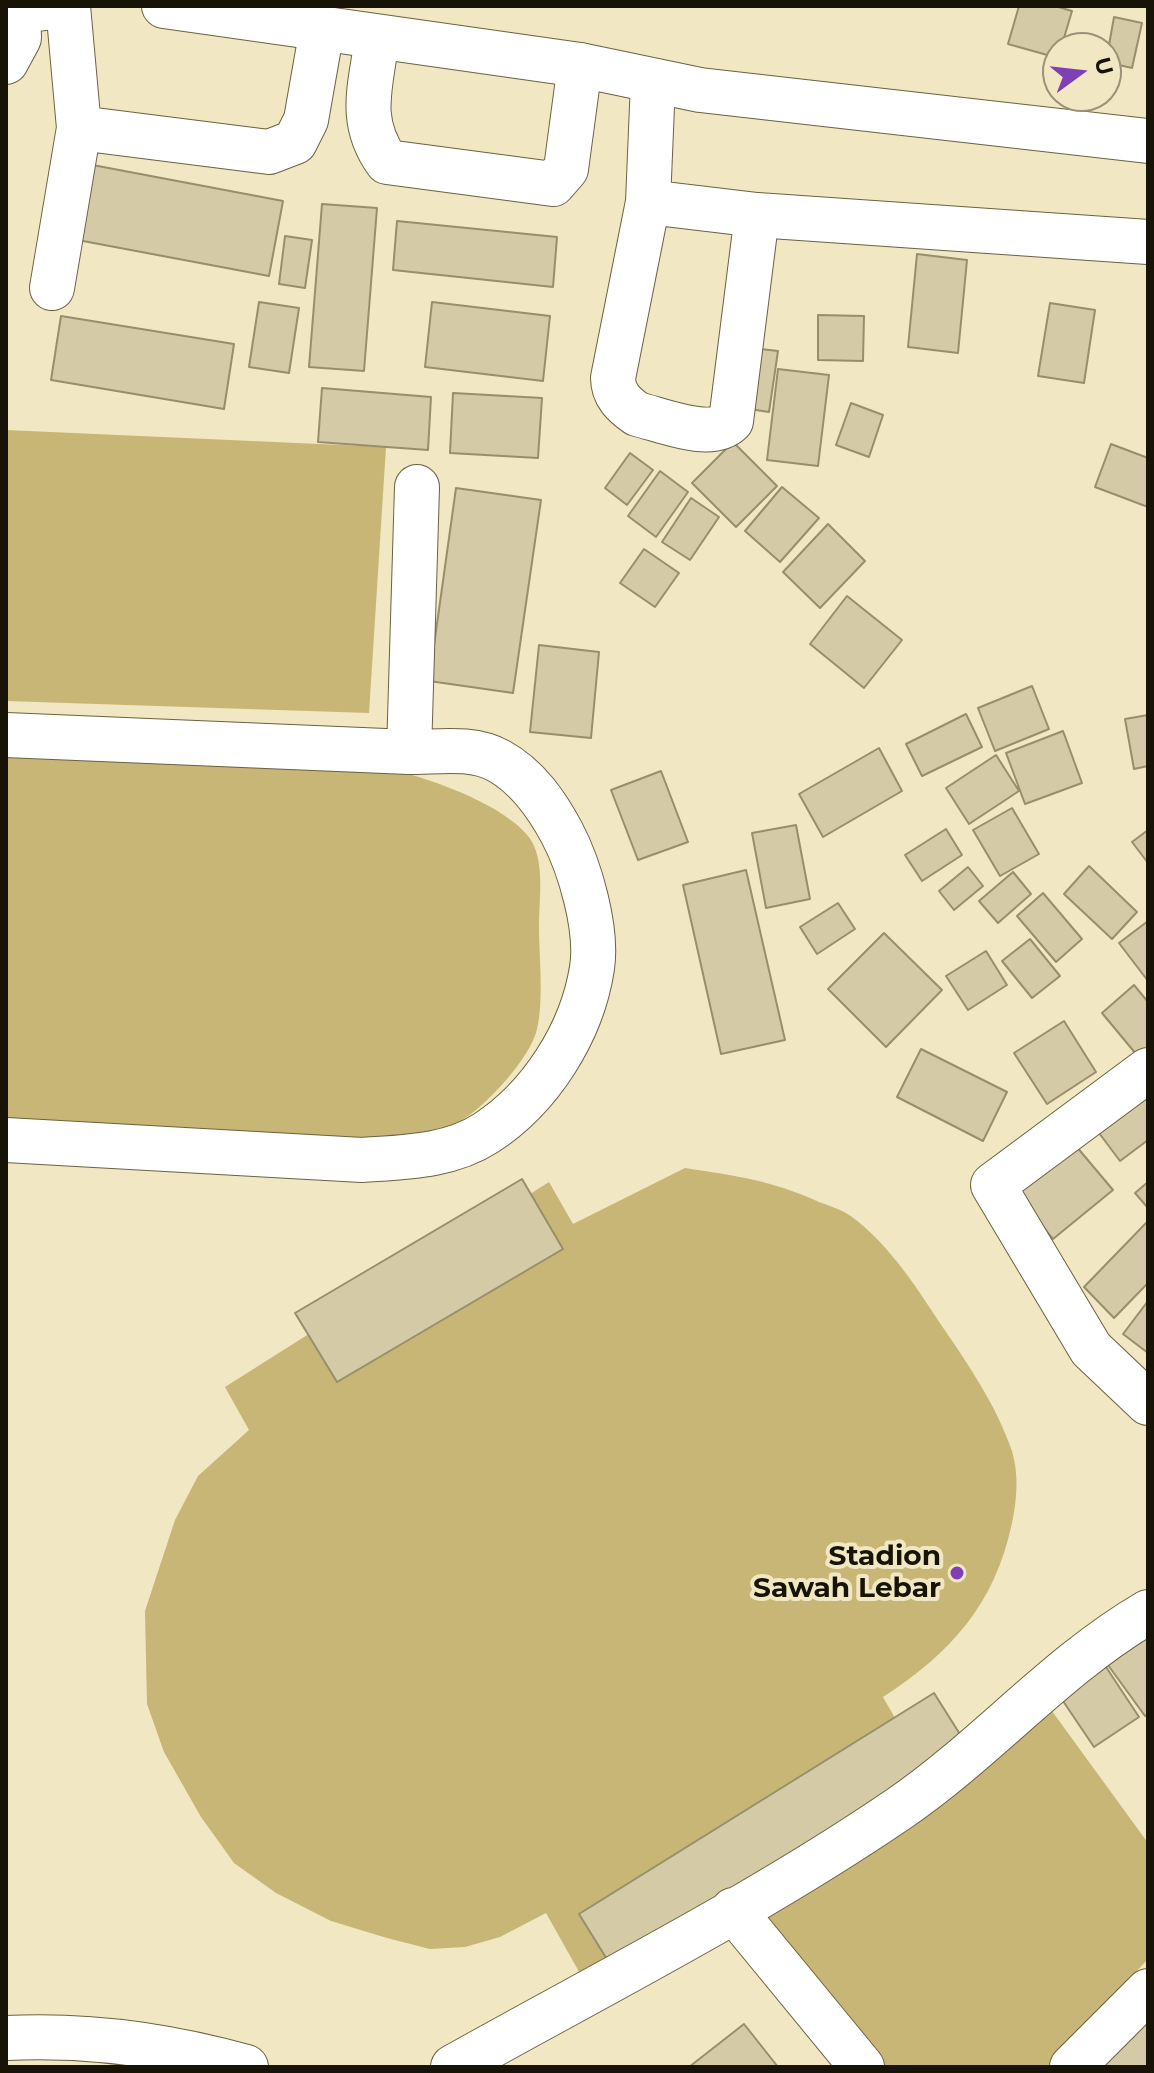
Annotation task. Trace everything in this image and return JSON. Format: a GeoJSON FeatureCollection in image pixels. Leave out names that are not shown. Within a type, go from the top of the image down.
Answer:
{"type":"FeatureCollection","features":[{"type":"Feature","properties":{"kind":"street"},"geometry":{"type":"LineString","coordinates":[[6,62],[19,38],[19,9],[66,6],[79,128],[52,288]]}},
{"type":"Feature","properties":{"kind":"street"},"geometry":{"type":"LineString","coordinates":[[164,6],[580,65],[653,82],[1008,128],[1148,141]]}},
{"type":"Feature","properties":{"kind":"street"},"geometry":{"type":"LineString","coordinates":[[79,128],[269,152],[295,142],[306,120],[322,29]]}},
{"type":"Feature","properties":{"kind":"street"},"geometry":{"type":"LineString","coordinates":[[377,38],[367,123],[373,143],[387,162],[553,184],[566,169],[580,65]]}},
{"type":"Feature","properties":{"kind":"street"},"geometry":{"type":"LineString","coordinates":[[653,82],[648,202],[612,384],[620,400],[637,414],[710,430],[725,427],[734,413],[757,215]]}},
{"type":"Feature","properties":{"kind":"street"},"geometry":{"type":"LineString","coordinates":[[648,202],[757,215],[1148,242]]}},
{"type":"Feature","properties":{"kind":"street"},"geometry":{"type":"LineString","coordinates":[[409,752],[417,487]]}},
{"type":"Feature","properties":{"kind":"street"},"geometry":{"type":"LineString","coordinates":[[6,735],[479,754],[497,760],[522,777],[553,815],[573,854],[581,883],[592,967],[566,1045],[547,1074],[508,1117],[460,1146],[417,1157],[362,1160],[6,1140]]}},
{"type":"Feature","properties":{"kind":"street"},"geometry":{"type":"LineString","coordinates":[[1148,1070],[993,1185],[1091,1349],[1148,1403]]}},
{"type":"Feature","properties":{"kind":"street"},"geometry":{"type":"LineString","coordinates":[[453,2067],[733,1910],[900,1808],[1096,1646],[1148,1612]]}},
{"type":"Feature","properties":{"kind":"street"},"geometry":{"type":"LineString","coordinates":[[733,1910],[862,2067]]}},
{"type":"Feature","properties":{"kind":"street"},"geometry":{"type":"LineString","coordinates":[[1072,2067],[1148,1991]]}},
{"type":"Feature","properties":{"kind":"street"},"geometry":{"type":"LineString","coordinates":[[6,2038],[137,2043],[192,2052],[246,2067]]}},
{"type":"Feature","properties":{"kind":"shaded area"},"geometry":{"type":"Polygon","coordinates":[[[6,430],[386,447],[369,713],[6,701],[6,430]]]}},
{"type":"Feature","properties":{"kind":"shaded area"},"geometry":{"type":"Polygon","coordinates":[[[6,746],[405,773],[453,789],[504,815],[528,836],[534,845],[539,867],[540,1005],[537,1029],[526,1053],[494,1093],[460,1121],[428,1132],[371,1140],[6,1119],[6,746]]]}},
{"type":"Feature","properties":{"kind":"shaded area"},"geometry":{"type":"Polygon","coordinates":[[[685,1168],[785,1189],[852,1217],[879,1241],[903,1269],[982,1388],[1006,1435],[1014,1460],[1016,1496],[1012,1523],[994,1578],[967,1624],[949,1644],[883,1697],[923,1767],[582,1977],[546,1913],[500,1937],[465,1947],[430,1949],[331,1921],[276,1893],[234,1863],[201,1817],[164,1752],[147,1704],[145,1611],[175,1520],[198,1476],[249,1430],[225,1387],[549,1182],[573,1224],[685,1168]]]}},
{"type":"Feature","properties":{"kind":"shaded area"},"geometry":{"type":"Polygon","coordinates":[[[1049,1707],[1148,1843],[1148,1959],[1047,2067],[879,2067],[761,1913],[1049,1707]]]}},
{"type":"Feature","properties":{"kind":"building"},"geometry":{"type":"Polygon","coordinates":[[[1019,6],[1055,6],[1072,11],[1066,32],[1042,32],[1042,54],[1008,44],[1019,6]]]}},
{"type":"Feature","properties":{"kind":"building"},"geometry":{"type":"Polygon","coordinates":[[[1114,17],[1142,23],[1132,68],[1122,66],[1122,32],[1111,32],[1114,17]]]}},
{"type":"Feature","properties":{"kind":"building"},"geometry":{"type":"Polygon","coordinates":[[[82,163],[283,201],[269,276],[67,238],[82,163]]]}},
{"type":"Feature","properties":{"kind":"building"},"geometry":{"type":"Polygon","coordinates":[[[322,204],[377,208],[364,371],[309,367],[322,204]]]}},
{"type":"Feature","properties":{"kind":"building"},"geometry":{"type":"Polygon","coordinates":[[[397,221],[557,237],[553,287],[393,270],[397,221]]]}},
{"type":"Feature","properties":{"kind":"building"},"geometry":{"type":"Polygon","coordinates":[[[285,236],[312,240],[305,288],[279,284],[285,236]]]}},
{"type":"Feature","properties":{"kind":"building"},"geometry":{"type":"Polygon","coordinates":[[[917,254],[967,260],[958,353],[908,347],[917,254]]]}},
{"type":"Feature","properties":{"kind":"building"},"geometry":{"type":"Polygon","coordinates":[[[259,302],[299,308],[289,373],[249,367],[259,302]]]}},
{"type":"Feature","properties":{"kind":"building"},"geometry":{"type":"Polygon","coordinates":[[[432,302],[550,316],[543,381],[425,367],[432,302]]]}},
{"type":"Feature","properties":{"kind":"building"},"geometry":{"type":"Polygon","coordinates":[[[1050,303],[1095,310],[1084,383],[1038,376],[1050,303]]]}},
{"type":"Feature","properties":{"kind":"building"},"geometry":{"type":"Polygon","coordinates":[[[818,315],[864,316],[863,361],[818,360],[818,315]]]}},
{"type":"Feature","properties":{"kind":"building"},"geometry":{"type":"Polygon","coordinates":[[[61,316],[234,344],[224,409],[51,380],[61,316]]]}},
{"type":"Feature","properties":{"kind":"building"},"geometry":{"type":"Polygon","coordinates":[[[752,348],[778,351],[769,412],[743,408],[752,348]]]}},
{"type":"Feature","properties":{"kind":"building"},"geometry":{"type":"Polygon","coordinates":[[[778,369],[829,375],[818,466],[767,460],[778,369]]]}},
{"type":"Feature","properties":{"kind":"building"},"geometry":{"type":"Polygon","coordinates":[[[322,388],[431,397],[428,450],[318,442],[322,388]]]}},
{"type":"Feature","properties":{"kind":"building"},"geometry":{"type":"Polygon","coordinates":[[[453,393],[542,398],[538,458],[450,453],[453,393]]]}},
{"type":"Feature","properties":{"kind":"building"},"geometry":{"type":"Polygon","coordinates":[[[851,403],[883,415],[869,457],[836,445],[851,403]]]}},
{"type":"Feature","properties":{"kind":"building"},"geometry":{"type":"Polygon","coordinates":[[[733,442],[777,486],[736,527],[692,483],[733,442]]]}},
{"type":"Feature","properties":{"kind":"building"},"geometry":{"type":"Polygon","coordinates":[[[1111,444],[1148,458],[1148,507],[1095,487],[1111,444]]]}},
{"type":"Feature","properties":{"kind":"building"},"geometry":{"type":"Polygon","coordinates":[[[630,453],[653,470],[627,505],[605,488],[630,453]]]}},
{"type":"Feature","properties":{"kind":"building"},"geometry":{"type":"Polygon","coordinates":[[[660,471],[688,492],[656,537],[628,516],[660,471]]]}},
{"type":"Feature","properties":{"kind":"building"},"geometry":{"type":"Polygon","coordinates":[[[782,487],[819,518],[780,562],[745,531],[782,487]]]}},
{"type":"Feature","properties":{"kind":"building"},"geometry":{"type":"Polygon","coordinates":[[[456,488],[541,500],[513,693],[429,681],[456,488]]]}},
{"type":"Feature","properties":{"kind":"building"},"geometry":{"type":"Polygon","coordinates":[[[691,498],[719,517],[690,560],[662,542],[691,498]]]}},
{"type":"Feature","properties":{"kind":"building"},"geometry":{"type":"Polygon","coordinates":[[[828,524],[865,561],[820,608],[783,572],[828,524]]]}},
{"type":"Feature","properties":{"kind":"building"},"geometry":{"type":"Polygon","coordinates":[[[644,549],[679,573],[655,607],[620,583],[644,549]]]}},
{"type":"Feature","properties":{"kind":"building"},"geometry":{"type":"Polygon","coordinates":[[[847,596],[902,640],[864,688],[810,644],[847,596]]]}},
{"type":"Feature","properties":{"kind":"building"},"geometry":{"type":"Polygon","coordinates":[[[539,645],[599,652],[591,738],[530,732],[539,645]]]}},
{"type":"Feature","properties":{"kind":"building"},"geometry":{"type":"Polygon","coordinates":[[[1032,686],[1049,729],[995,751],[978,708],[1032,686]]]}},
{"type":"Feature","properties":{"kind":"building"},"geometry":{"type":"Polygon","coordinates":[[[966,714],[982,747],[922,776],[906,744],[966,714]]]}},
{"type":"Feature","properties":{"kind":"building"},"geometry":{"type":"Polygon","coordinates":[[[1148,715],[1148,766],[1134,769],[1125,719],[1148,715]]]}},
{"type":"Feature","properties":{"kind":"building"},"geometry":{"type":"Polygon","coordinates":[[[1063,731],[1082,783],[1025,804],[1006,753],[1063,731]]]}},
{"type":"Feature","properties":{"kind":"building"},"geometry":{"type":"Polygon","coordinates":[[[879,748],[902,791],[823,837],[799,794],[879,748]]]}},
{"type":"Feature","properties":{"kind":"building"},"geometry":{"type":"Polygon","coordinates":[[[996,755],[1019,791],[969,824],[946,788],[996,755]]]}},
{"type":"Feature","properties":{"kind":"building"},"geometry":{"type":"Polygon","coordinates":[[[661,771],[688,842],[638,860],[611,790],[661,771]]]}},
{"type":"Feature","properties":{"kind":"building"},"geometry":{"type":"Polygon","coordinates":[[[1012,808],[1039,854],[1000,876],[973,830],[1012,808]]]}},
{"type":"Feature","properties":{"kind":"building"},"geometry":{"type":"Polygon","coordinates":[[[796,825],[810,899],[766,908],[752,833],[796,825]]]}},
{"type":"Feature","properties":{"kind":"building"},"geometry":{"type":"Polygon","coordinates":[[[946,829],[962,855],[922,881],[905,855],[946,829]]]}},
{"type":"Feature","properties":{"kind":"building"},"geometry":{"type":"Polygon","coordinates":[[[1148,830],[1148,863],[1132,842],[1148,830]]]}},
{"type":"Feature","properties":{"kind":"building"},"geometry":{"type":"Polygon","coordinates":[[[1089,866],[1137,912],[1112,939],[1064,894],[1089,866]]]}},
{"type":"Feature","properties":{"kind":"building"},"geometry":{"type":"Polygon","coordinates":[[[968,867],[983,886],[954,910],[939,891],[968,867]]]}},
{"type":"Feature","properties":{"kind":"building"},"geometry":{"type":"Polygon","coordinates":[[[746,870],[785,1040],[721,1054],[683,885],[746,870]]]}},
{"type":"Feature","properties":{"kind":"building"},"geometry":{"type":"Polygon","coordinates":[[[1013,872],[1031,894],[998,923],[979,901],[1013,872]]]}},
{"type":"Feature","properties":{"kind":"building"},"geometry":{"type":"Polygon","coordinates":[[[1043,893],[1082,939],[1056,962],[1017,916],[1043,893]]]}},
{"type":"Feature","properties":{"kind":"building"},"geometry":{"type":"Polygon","coordinates":[[[838,903],[855,929],[817,954],[800,927],[838,903]]]}},
{"type":"Feature","properties":{"kind":"building"},"geometry":{"type":"Polygon","coordinates":[[[1148,921],[1148,981],[1119,943],[1148,921]]]}},
{"type":"Feature","properties":{"kind":"building"},"geometry":{"type":"Polygon","coordinates":[[[884,933],[942,990],[886,1047],[828,989],[884,933]]]}},
{"type":"Feature","properties":{"kind":"building"},"geometry":{"type":"Polygon","coordinates":[[[1030,939],[1060,976],[1032,998],[1002,961],[1030,939]]]}},
{"type":"Feature","properties":{"kind":"building"},"geometry":{"type":"Polygon","coordinates":[[[986,951],[1007,985],[968,1010],[946,976],[986,951]]]}},
{"type":"Feature","properties":{"kind":"building"},"geometry":{"type":"Polygon","coordinates":[[[1134,985],[1148,1002],[1148,1053],[1141,1060],[1102,1013],[1134,985]]]}},
{"type":"Feature","properties":{"kind":"building"},"geometry":{"type":"Polygon","coordinates":[[[1064,1021],[1096,1072],[1047,1104],[1014,1053],[1064,1021]]]}},
{"type":"Feature","properties":{"kind":"building"},"geometry":{"type":"Polygon","coordinates":[[[921,1049],[1007,1092],[983,1141],[897,1097],[921,1049]]]}},
{"type":"Feature","properties":{"kind":"building"},"geometry":{"type":"Polygon","coordinates":[[[1148,1089],[1148,1140],[1120,1161],[1096,1129],[1148,1089]]]}},
{"type":"Feature","properties":{"kind":"building"},"geometry":{"type":"Polygon","coordinates":[[[1076,1146],[1113,1190],[1053,1239],[1017,1194],[1076,1146]]]}},
{"type":"Feature","properties":{"kind":"building"},"geometry":{"type":"Polygon","coordinates":[[[522,1179],[563,1249],[337,1382],[295,1313],[522,1179]]]}},
{"type":"Feature","properties":{"kind":"building"},"geometry":{"type":"Polygon","coordinates":[[[1148,1182],[1148,1208],[1135,1193],[1148,1182]]]}},
{"type":"Feature","properties":{"kind":"building"},"geometry":{"type":"Polygon","coordinates":[[[1148,1221],[1148,1283],[1114,1318],[1084,1287],[1148,1221]]]}},
{"type":"Feature","properties":{"kind":"building"},"geometry":{"type":"Polygon","coordinates":[[[1148,1301],[1148,1353],[1123,1334],[1148,1301]]]}},
{"type":"Feature","properties":{"kind":"building"},"geometry":{"type":"Polygon","coordinates":[[[1148,1636],[1148,1714],[1145,1716],[1108,1665],[1148,1636]]]}},
{"type":"Feature","properties":{"kind":"building"},"geometry":{"type":"Polygon","coordinates":[[[1106,1667],[1139,1717],[1094,1747],[1061,1698],[1106,1667]]]}},
{"type":"Feature","properties":{"kind":"building"},"geometry":{"type":"Polygon","coordinates":[[[934,1693],[968,1747],[613,1969],[579,1914],[934,1693]]]}},
{"type":"Feature","properties":{"kind":"building"},"geometry":{"type":"Polygon","coordinates":[[[1140,2017],[1148,2023],[1148,2067],[1102,2067],[1140,2017]]]}},
{"type":"Feature","properties":{"kind":"building"},"geometry":{"type":"Polygon","coordinates":[[[744,2024],[778,2067],[689,2067],[744,2024]]]}},
{"type":"Feature","properties":{"kind":"place","name":"Stadion Sawah Lebar"},"geometry":{"type":"Point","coordinates":[957,1573]}}]}
